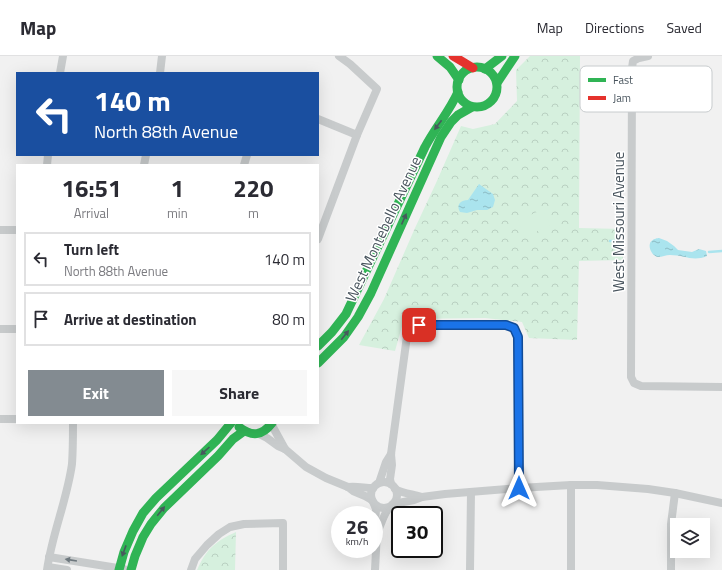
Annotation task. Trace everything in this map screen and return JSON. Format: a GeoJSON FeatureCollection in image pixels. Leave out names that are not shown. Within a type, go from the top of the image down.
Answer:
{"type":"FeatureCollection","features":[{"type":"Feature","properties":{"kind":"street"},"geometry":{"type":"LineString","coordinates":[[60,72],[63,56]]}},
{"type":"Feature","properties":{"kind":"street"},"geometry":{"type":"LineString","coordinates":[[160,72],[162,56]]}},
{"type":"Feature","properties":{"kind":"street"},"geometry":{"type":"LineString","coordinates":[[319,236],[357,135],[377,89],[339,56]]}},
{"type":"Feature","properties":{"kind":"street"},"geometry":{"type":"LineString","coordinates":[[437,56],[447,63],[459,80]]}},
{"type":"Feature","properties":{"kind":"street"},"geometry":{"type":"LineString","coordinates":[[454,56],[473,68]]}},
{"type":"Feature","properties":{"kind":"street"},"geometry":{"type":"LineString","coordinates":[[485,69],[502,56]]}},
{"type":"Feature","properties":{"kind":"street"},"geometry":{"type":"LineString","coordinates":[[497,83],[515,56]]}},
{"type":"Feature","properties":{"kind":"street","name":"West Missouri Avenue"},"geometry":{"type":"LineString","coordinates":[[632,66],[633,61],[648,56]]}},
{"type":"Feature","properties":{"kind":"street"},"geometry":{"type":"LineString","coordinates":[[479,67],[491,72],[497,83],[494,99],[490,103],[481,107],[472,107],[463,102],[458,92],[459,80],[462,74],[473,68],[479,67]]}},
{"type":"Feature","properties":{"kind":"street","name":"West Montebello Avenue"},"geometry":{"type":"LineString","coordinates":[[319,345],[332,332],[346,314],[357,294],[425,147],[433,132],[452,105],[458,92]]}},
{"type":"Feature","properties":{"kind":"street","name":"West Montebello Avenue"},"geometry":{"type":"LineString","coordinates":[[319,362],[344,337],[371,293],[441,137],[451,122],[458,115],[472,107]]}},
{"type":"Feature","properties":{"kind":"street","name":"West Missouri Avenue"},"geometry":{"type":"LineString","coordinates":[[632,112],[631,377],[634,383],[641,386],[722,387]]}},
{"type":"Feature","properties":{"kind":"street"},"geometry":{"type":"LineString","coordinates":[[319,119],[357,135]]}},
{"type":"Feature","properties":{"kind":"street"},"geometry":{"type":"LineString","coordinates":[[0,230],[16,230]]}},
{"type":"Feature","properties":{"kind":"street"},"geometry":{"type":"LineString","coordinates":[[383,518],[385,511],[391,506],[397,497],[390,479],[392,465],[391,454],[407,336],[410,328],[419,325],[506,325],[514,328],[518,337],[519,488]]}},
{"type":"Feature","properties":{"kind":"street"},"geometry":{"type":"LineString","coordinates":[[0,329],[16,329]]}},
{"type":"Feature","properties":{"kind":"street"},"geometry":{"type":"LineString","coordinates":[[0,419],[16,419]]}},
{"type":"Feature","properties":{"kind":"street"},"geometry":{"type":"LineString","coordinates":[[67,570],[48,568],[72,463],[73,424]]}},
{"type":"Feature","properties":{"kind":"street"},"geometry":{"type":"LineString","coordinates":[[119,569],[132,531],[143,513],[156,498],[217,440],[230,424]]}},
{"type":"Feature","properties":{"kind":"street"},"geometry":{"type":"LineString","coordinates":[[237,424],[247,433],[253,434],[259,434],[265,431],[271,424]]}},
{"type":"Feature","properties":{"kind":"street"},"geometry":{"type":"LineString","coordinates":[[272,424],[285,449]]}},
{"type":"Feature","properties":{"kind":"street"},"geometry":{"type":"LineString","coordinates":[[50,556],[131,570],[143,537],[164,508],[218,456],[233,439],[244,431]]}},
{"type":"Feature","properties":{"kind":"street"},"geometry":{"type":"LineString","coordinates":[[259,434],[285,449],[306,467],[326,478],[348,487],[353,492],[365,496],[382,508],[422,497],[571,485],[597,485],[648,489],[722,503]]}},
{"type":"Feature","properties":{"kind":"street"},"geometry":{"type":"LineString","coordinates":[[375,506],[371,492],[391,454]]}},
{"type":"Feature","properties":{"kind":"street"},"geometry":{"type":"LineString","coordinates":[[348,487],[358,486],[368,488],[383,482],[393,486],[402,493],[414,494],[422,497]]}},
{"type":"Feature","properties":{"kind":"street"},"geometry":{"type":"LineString","coordinates":[[571,485],[571,570]]}},
{"type":"Feature","properties":{"kind":"street"},"geometry":{"type":"LineString","coordinates":[[470,570],[471,492]]}},
{"type":"Feature","properties":{"kind":"street"},"geometry":{"type":"LineString","coordinates":[[671,570],[671,524],[675,493]]}},
{"type":"Feature","properties":{"kind":"street"},"geometry":{"type":"LineString","coordinates":[[191,570],[195,559],[207,545],[219,534],[230,527],[244,524],[283,523],[283,570]]}},
{"type":"Feature","properties":{"kind":"street"},"geometry":{"type":"LineString","coordinates":[[375,570],[376,558]]}},
{"type":"Feature","properties":{"kind":"green space"},"geometry":{"type":"Polygon","coordinates":[[[530,56],[580,56],[579,228],[623,229],[623,260],[579,261],[577,340],[529,338],[522,322],[485,318],[404,319],[395,351],[359,345],[384,299],[461,126],[473,129],[495,124],[517,101],[516,70],[530,56]]]}},
{"type":"Feature","properties":{"kind":"green space"},"geometry":{"type":"Polygon","coordinates":[[[543,209],[550,225],[525,237],[518,221],[543,209]]]}},
{"type":"Feature","properties":{"kind":"green space"},"geometry":{"type":"Polygon","coordinates":[[[236,532],[235,570],[197,570],[204,556],[212,546],[236,532]]]}},
{"type":"Feature","properties":{"kind":"water"},"geometry":{"type":"Polygon","coordinates":[[[479,184],[493,194],[495,200],[493,207],[487,210],[477,210],[467,213],[460,212],[458,207],[460,203],[468,200],[479,184]]]}},
{"type":"Feature","properties":{"kind":"water"},"geometry":{"type":"Polygon","coordinates":[[[659,238],[667,241],[678,250],[692,252],[699,249],[706,251],[707,256],[702,258],[693,258],[675,255],[660,257],[655,256],[651,252],[650,244],[653,240],[659,238]]]}},
{"type":"Feature","properties":{"kind":"waterway"},"geometry":{"type":"LineString","coordinates":[[610,241],[622,241]]}},
{"type":"Feature","properties":{"kind":"waterway"},"geometry":{"type":"LineString","coordinates":[[709,252],[722,251]]}},
{"type":"Feature","properties":{"kind":"traffic: fast"},"geometry":{"type":"LineString","coordinates":[[437,56],[450,67],[459,80]]}},
{"type":"Feature","properties":{"kind":"traffic: fast"},"geometry":{"type":"LineString","coordinates":[[485,69],[502,56]]}},
{"type":"Feature","properties":{"kind":"traffic: fast"},"geometry":{"type":"LineString","coordinates":[[497,83],[515,56]]}},
{"type":"Feature","properties":{"kind":"traffic: fast"},"geometry":{"type":"LineString","coordinates":[[477,67],[488,70],[494,76],[497,87],[494,98],[488,104],[477,107],[466,104],[460,98],[457,87],[460,76],[466,70],[477,67]]}},
{"type":"Feature","properties":{"kind":"traffic: fast"},"geometry":{"type":"LineString","coordinates":[[319,345],[332,332],[346,314],[425,147],[458,92]]}},
{"type":"Feature","properties":{"kind":"traffic: fast"},"geometry":{"type":"LineString","coordinates":[[319,362],[344,337],[358,317],[371,293],[441,137],[451,122],[458,115],[472,107]]}},
{"type":"Feature","properties":{"kind":"traffic: fast"},"geometry":{"type":"LineString","coordinates":[[119,570],[124,552],[143,513],[156,498],[217,440],[230,424]]}},
{"type":"Feature","properties":{"kind":"traffic: fast"},"geometry":{"type":"LineString","coordinates":[[239,427],[253,434],[257,434],[264,431],[271,424]]}},
{"type":"Feature","properties":{"kind":"traffic: fast"},"geometry":{"type":"LineString","coordinates":[[131,570],[143,537],[164,508],[218,456],[233,439],[244,431]]}},
{"type":"Feature","properties":{"kind":"traffic: jam"},"geometry":{"type":"LineString","coordinates":[[453,56],[473,68]]}},
{"type":"Feature","properties":{"kind":"route"},"geometry":{"type":"LineString","coordinates":[[419,325],[506,325],[514,328],[518,337],[519,488]]}}]}
